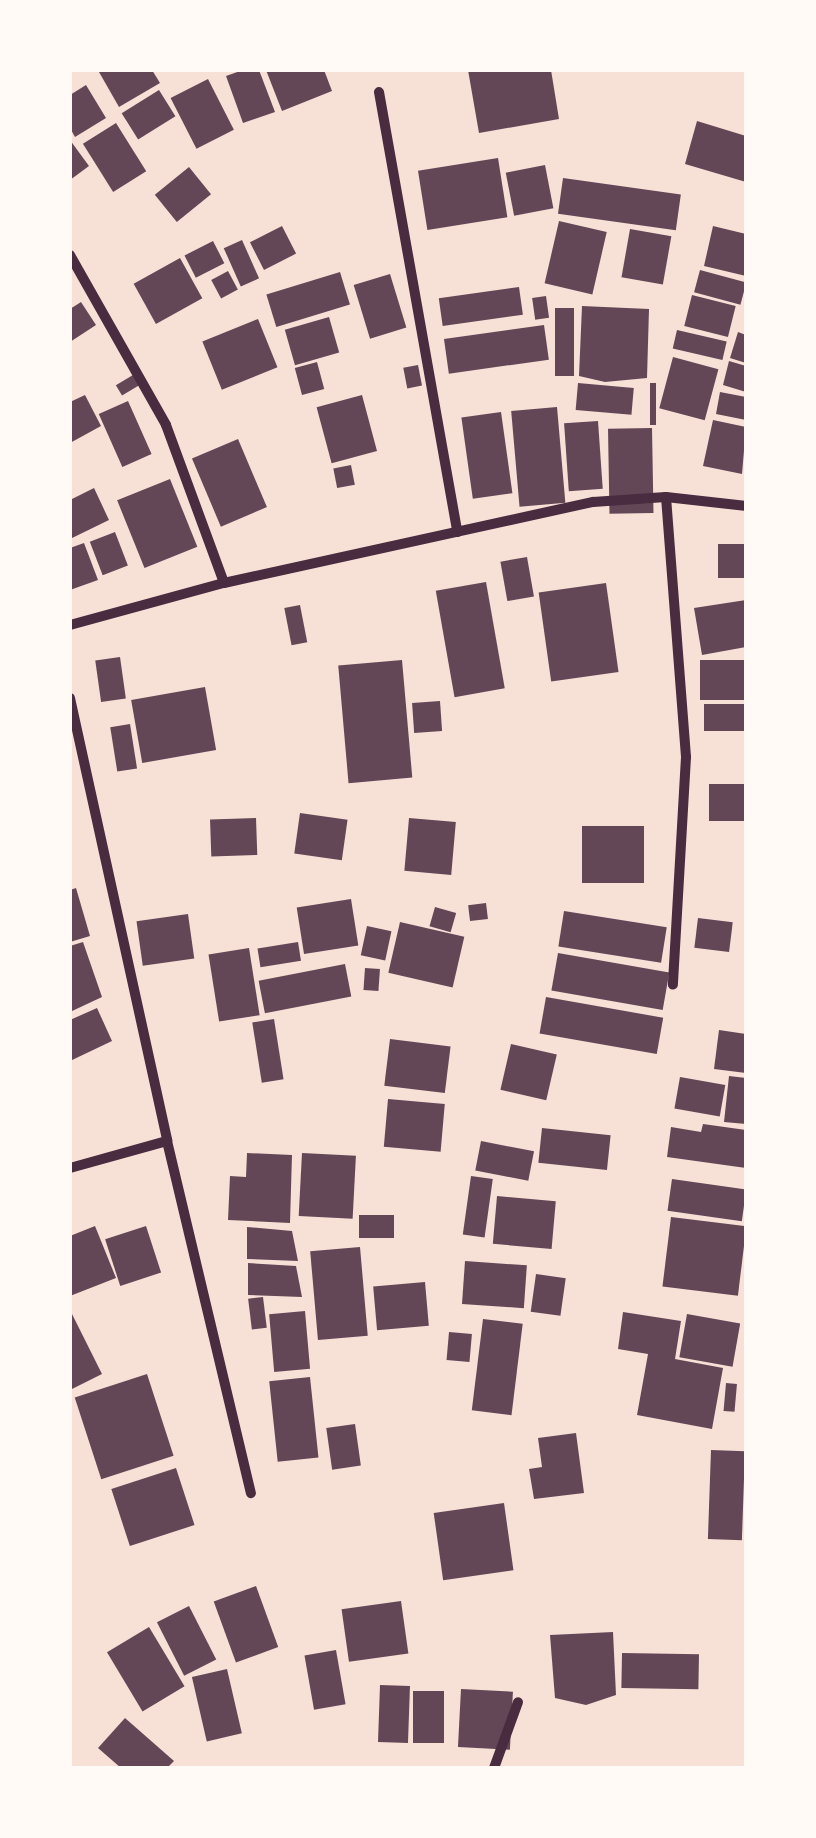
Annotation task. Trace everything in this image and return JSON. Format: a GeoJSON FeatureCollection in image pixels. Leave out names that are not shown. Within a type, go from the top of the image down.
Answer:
{"type":"FeatureCollection","features":[{"type":"Feature","properties":{"kind":"street"},"geometry":{"type":"LineString","coordinates":[[379,92],[457,532]]}},
{"type":"Feature","properties":{"kind":"street"},"geometry":{"type":"LineString","coordinates":[[70,255],[166,425],[224,583]]}},
{"type":"Feature","properties":{"kind":"street"},"geometry":{"type":"LineString","coordinates":[[666,498],[686,757],[673,985]]}},
{"type":"Feature","properties":{"kind":"street"},"geometry":{"type":"LineString","coordinates":[[70,624],[224,583],[592,502],[666,498],[746,506]]}},
{"type":"Feature","properties":{"kind":"street"},"geometry":{"type":"LineString","coordinates":[[70,698],[167,1141],[250,1493]]}},
{"type":"Feature","properties":{"kind":"street"},"geometry":{"type":"LineString","coordinates":[[70,1168],[167,1141]]}},
{"type":"Feature","properties":{"kind":"street"},"geometry":{"type":"LineString","coordinates":[[494,1768],[518,1702]]}},
{"type":"Feature","properties":{"kind":"building"},"geometry":{"type":"Polygon","coordinates":[[[152,70],[160,83],[119,107],[99,72],[152,70]]]}},
{"type":"Feature","properties":{"kind":"building"},"geometry":{"type":"Polygon","coordinates":[[[259,70],[275,112],[243,123],[226,76],[259,70]]]}},
{"type":"Feature","properties":{"kind":"building"},"geometry":{"type":"Polygon","coordinates":[[[266,70],[324,70],[332,91],[282,111],[266,70]]]}},
{"type":"Feature","properties":{"kind":"building"},"geometry":{"type":"Polygon","coordinates":[[[468,70],[551,70],[559,119],[479,133],[468,70]]]}},
{"type":"Feature","properties":{"kind":"building"},"geometry":{"type":"Polygon","coordinates":[[[208,79],[234,130],[196,149],[171,98],[208,79]]]}},
{"type":"Feature","properties":{"kind":"building"},"geometry":{"type":"Polygon","coordinates":[[[86,85],[106,118],[75,137],[70,128],[70,95],[86,85]]]}},
{"type":"Feature","properties":{"kind":"building"},"geometry":{"type":"Polygon","coordinates":[[[159,90],[175,116],[138,140],[122,113],[159,90]]]}},
{"type":"Feature","properties":{"kind":"building"},"geometry":{"type":"Polygon","coordinates":[[[697,121],[746,136],[746,182],[685,164],[697,121]]]}},
{"type":"Feature","properties":{"kind":"building"},"geometry":{"type":"Polygon","coordinates":[[[116,123],[146,171],[113,192],[83,144],[116,123]]]}},
{"type":"Feature","properties":{"kind":"building"},"geometry":{"type":"Polygon","coordinates":[[[70,140],[89,166],[70,180],[70,140]]]}},
{"type":"Feature","properties":{"kind":"building"},"geometry":{"type":"Polygon","coordinates":[[[498,158],[507,217],[427,230],[418,171],[498,158]]]}},
{"type":"Feature","properties":{"kind":"building"},"geometry":{"type":"Polygon","coordinates":[[[545,165],[553,208],[514,216],[506,173],[545,165]]]}},
{"type":"Feature","properties":{"kind":"building"},"geometry":{"type":"Polygon","coordinates":[[[189,167],[211,194],[177,222],[155,195],[189,167]]]}},
{"type":"Feature","properties":{"kind":"building"},"geometry":{"type":"Polygon","coordinates":[[[563,178],[681,195],[676,230],[558,214],[563,178]]]}},
{"type":"Feature","properties":{"kind":"building"},"geometry":{"type":"Polygon","coordinates":[[[559,221],[607,232],[592,294],[545,283],[559,221]]]}},
{"type":"Feature","properties":{"kind":"building"},"geometry":{"type":"Polygon","coordinates":[[[282,226],[296,254],[264,270],[250,242],[282,226]]]}},
{"type":"Feature","properties":{"kind":"building"},"geometry":{"type":"Polygon","coordinates":[[[713,226],[746,234],[746,276],[704,266],[713,226]]]}},
{"type":"Feature","properties":{"kind":"building"},"geometry":{"type":"Polygon","coordinates":[[[630,229],[671,236],[663,285],[621,277],[630,229]]]}},
{"type":"Feature","properties":{"kind":"building"},"geometry":{"type":"Polygon","coordinates":[[[242,240],[259,278],[241,287],[224,248],[242,240]]]}},
{"type":"Feature","properties":{"kind":"building"},"geometry":{"type":"Polygon","coordinates":[[[213,241],[224,263],[196,278],[184,256],[213,241]]]}},
{"type":"Feature","properties":{"kind":"building"},"geometry":{"type":"Polygon","coordinates":[[[180,258],[202,298],[156,324],[134,284],[180,258]]]}},
{"type":"Feature","properties":{"kind":"building"},"geometry":{"type":"Polygon","coordinates":[[[700,270],[746,282],[740,305],[694,292],[700,270]]]}},
{"type":"Feature","properties":{"kind":"building"},"geometry":{"type":"Polygon","coordinates":[[[228,271],[238,290],[221,298],[211,280],[228,271]]]}},
{"type":"Feature","properties":{"kind":"building"},"geometry":{"type":"Polygon","coordinates":[[[340,272],[350,305],[276,327],[266,295],[340,272]]]}},
{"type":"Feature","properties":{"kind":"building"},"geometry":{"type":"Polygon","coordinates":[[[390,274],[406,328],[370,339],[354,285],[390,274]]]}},
{"type":"Feature","properties":{"kind":"building"},"geometry":{"type":"Polygon","coordinates":[[[519,287],[523,315],[443,326],[439,298],[519,287]]]}},
{"type":"Feature","properties":{"kind":"building"},"geometry":{"type":"Polygon","coordinates":[[[692,295],[736,306],[728,337],[684,326],[692,295]]]}},
{"type":"Feature","properties":{"kind":"building"},"geometry":{"type":"Polygon","coordinates":[[[546,296],[549,318],[535,320],[532,298],[546,296]]]}},
{"type":"Feature","properties":{"kind":"building"},"geometry":{"type":"Polygon","coordinates":[[[81,302],[96,325],[70,342],[70,309],[81,302]]]}},
{"type":"Feature","properties":{"kind":"building"},"geometry":{"type":"Polygon","coordinates":[[[582,306],[649,309],[647,378],[605,382],[579,376],[582,306]]]}},
{"type":"Feature","properties":{"kind":"building"},"geometry":{"type":"Polygon","coordinates":[[[555,308],[574,308],[574,376],[555,376],[555,308]]]}},
{"type":"Feature","properties":{"kind":"building"},"geometry":{"type":"Polygon","coordinates":[[[329,317],[339,353],[295,365],[285,330],[329,317]]]}},
{"type":"Feature","properties":{"kind":"building"},"geometry":{"type":"Polygon","coordinates":[[[258,319],[277,367],[222,390],[202,341],[258,319]]]}},
{"type":"Feature","properties":{"kind":"building"},"geometry":{"type":"Polygon","coordinates":[[[544,325],[549,360],[449,374],[444,339],[544,325]]]}},
{"type":"Feature","properties":{"kind":"building"},"geometry":{"type":"Polygon","coordinates":[[[677,330],[727,341],[722,360],[673,349],[677,330]]]}},
{"type":"Feature","properties":{"kind":"building"},"geometry":{"type":"Polygon","coordinates":[[[738,332],[746,335],[746,363],[730,358],[738,332]]]}},
{"type":"Feature","properties":{"kind":"building"},"geometry":{"type":"Polygon","coordinates":[[[673,357],[718,369],[705,420],[659,408],[673,357]]]}},
{"type":"Feature","properties":{"kind":"building"},"geometry":{"type":"Polygon","coordinates":[[[729,361],[746,366],[746,392],[723,385],[729,361]]]}},
{"type":"Feature","properties":{"kind":"building"},"geometry":{"type":"Polygon","coordinates":[[[317,362],[324,389],[302,395],[295,368],[317,362]]]}},
{"type":"Feature","properties":{"kind":"building"},"geometry":{"type":"Polygon","coordinates":[[[418,365],[422,386],[407,388],[403,368],[418,365]]]}},
{"type":"Feature","properties":{"kind":"building"},"geometry":{"type":"Polygon","coordinates":[[[133,375],[139,385],[122,396],[116,385],[133,375]]]}},
{"type":"Feature","properties":{"kind":"building"},"geometry":{"type":"Polygon","coordinates":[[[578,383],[634,388],[631,415],[576,410],[578,383]]]}},
{"type":"Feature","properties":{"kind":"building"},"geometry":{"type":"Polygon","coordinates":[[[650,383],[656,383],[656,425],[650,425],[650,383]]]}},
{"type":"Feature","properties":{"kind":"building"},"geometry":{"type":"Polygon","coordinates":[[[720,392],[746,397],[746,420],[716,414],[720,392]]]}},
{"type":"Feature","properties":{"kind":"building"},"geometry":{"type":"Polygon","coordinates":[[[85,395],[101,426],[70,443],[70,402],[85,395]]]}},
{"type":"Feature","properties":{"kind":"building"},"geometry":{"type":"Polygon","coordinates":[[[362,395],[377,451],[332,463],[317,407],[362,395]]]}},
{"type":"Feature","properties":{"kind":"building"},"geometry":{"type":"Polygon","coordinates":[[[128,401],[152,454],[122,467],[99,414],[128,401]]]}},
{"type":"Feature","properties":{"kind":"building"},"geometry":{"type":"Polygon","coordinates":[[[557,407],[565,503],[520,507],[511,411],[557,407]]]}},
{"type":"Feature","properties":{"kind":"building"},"geometry":{"type":"Polygon","coordinates":[[[501,412],[512,493],[473,499],[461,418],[501,412]]]}},
{"type":"Feature","properties":{"kind":"building"},"geometry":{"type":"Polygon","coordinates":[[[713,420],[746,427],[742,474],[703,466],[713,420]]]}},
{"type":"Feature","properties":{"kind":"building"},"geometry":{"type":"Polygon","coordinates":[[[598,421],[603,489],[569,491],[564,423],[598,421]]]}},
{"type":"Feature","properties":{"kind":"building"},"geometry":{"type":"Polygon","coordinates":[[[652,428],[653,513],[609,514],[608,429],[652,428]]]}},
{"type":"Feature","properties":{"kind":"building"},"geometry":{"type":"Polygon","coordinates":[[[238,439],[267,507],[221,527],[192,459],[238,439]]]}},
{"type":"Feature","properties":{"kind":"building"},"geometry":{"type":"Polygon","coordinates":[[[351,465],[355,485],[337,488],[333,468],[351,465]]]}},
{"type":"Feature","properties":{"kind":"building"},"geometry":{"type":"Polygon","coordinates":[[[170,479],[197,547],[144,568],[117,500],[170,479]]]}},
{"type":"Feature","properties":{"kind":"building"},"geometry":{"type":"Polygon","coordinates":[[[94,488],[109,520],[70,539],[70,500],[94,488]]]}},
{"type":"Feature","properties":{"kind":"building"},"geometry":{"type":"Polygon","coordinates":[[[115,532],[128,566],[103,575],[90,542],[115,532]]]}},
{"type":"Feature","properties":{"kind":"building"},"geometry":{"type":"Polygon","coordinates":[[[84,543],[98,580],[70,590],[70,548],[84,543]]]}},
{"type":"Feature","properties":{"kind":"building"},"geometry":{"type":"Polygon","coordinates":[[[718,544],[746,544],[746,578],[718,578],[718,544]]]}},
{"type":"Feature","properties":{"kind":"building"},"geometry":{"type":"Polygon","coordinates":[[[527,557],[534,596],[507,601],[500,562],[527,557]]]}},
{"type":"Feature","properties":{"kind":"building"},"geometry":{"type":"Polygon","coordinates":[[[486,582],[505,688],[455,697],[436,591],[486,582]]]}},
{"type":"Feature","properties":{"kind":"building"},"geometry":{"type":"Polygon","coordinates":[[[606,583],[619,672],[551,682],[539,592],[606,583]]]}},
{"type":"Feature","properties":{"kind":"building"},"geometry":{"type":"Polygon","coordinates":[[[746,600],[746,647],[702,655],[694,608],[746,600]]]}},
{"type":"Feature","properties":{"kind":"building"},"geometry":{"type":"Polygon","coordinates":[[[300,605],[307,642],[292,645],[284,608],[300,605]]]}},
{"type":"Feature","properties":{"kind":"building"},"geometry":{"type":"Polygon","coordinates":[[[120,657],[126,699],[101,702],[95,660],[120,657]]]}},
{"type":"Feature","properties":{"kind":"building"},"geometry":{"type":"Polygon","coordinates":[[[402,660],[412,778],[349,783],[338,666],[402,660]]]}},
{"type":"Feature","properties":{"kind":"building"},"geometry":{"type":"Polygon","coordinates":[[[700,660],[746,660],[746,700],[700,700],[700,660]]]}},
{"type":"Feature","properties":{"kind":"building"},"geometry":{"type":"Polygon","coordinates":[[[205,687],[216,750],[142,763],[131,700],[205,687]]]}},
{"type":"Feature","properties":{"kind":"building"},"geometry":{"type":"Polygon","coordinates":[[[440,701],[442,731],[414,733],[412,703],[440,701]]]}},
{"type":"Feature","properties":{"kind":"building"},"geometry":{"type":"Polygon","coordinates":[[[704,704],[746,704],[746,731],[704,731],[704,704]]]}},
{"type":"Feature","properties":{"kind":"building"},"geometry":{"type":"Polygon","coordinates":[[[130,724],[137,768],[117,772],[110,727],[130,724]]]}},
{"type":"Feature","properties":{"kind":"building"},"geometry":{"type":"Polygon","coordinates":[[[709,784],[746,784],[746,821],[709,821],[709,784]]]}},
{"type":"Feature","properties":{"kind":"building"},"geometry":{"type":"Polygon","coordinates":[[[300,813],[348,820],[342,860],[294,854],[300,813]]]}},
{"type":"Feature","properties":{"kind":"building"},"geometry":{"type":"Polygon","coordinates":[[[256,818],[257,855],[211,857],[210,820],[256,818]]]}},
{"type":"Feature","properties":{"kind":"building"},"geometry":{"type":"Polygon","coordinates":[[[409,818],[456,822],[451,875],[404,871],[409,818]]]}},
{"type":"Feature","properties":{"kind":"building"},"geometry":{"type":"Polygon","coordinates":[[[582,826],[644,826],[644,883],[582,883],[582,826]]]}},
{"type":"Feature","properties":{"kind":"building"},"geometry":{"type":"Polygon","coordinates":[[[76,888],[90,936],[70,942],[70,890],[76,888]]]}},
{"type":"Feature","properties":{"kind":"building"},"geometry":{"type":"Polygon","coordinates":[[[351,899],[358,945],[304,954],[297,908],[351,899]]]}},
{"type":"Feature","properties":{"kind":"building"},"geometry":{"type":"Polygon","coordinates":[[[486,903],[488,919],[470,921],[468,905],[486,903]]]}},
{"type":"Feature","properties":{"kind":"building"},"geometry":{"type":"Polygon","coordinates":[[[435,907],[456,913],[451,932],[429,926],[435,907]]]}},
{"type":"Feature","properties":{"kind":"building"},"geometry":{"type":"Polygon","coordinates":[[[564,911],[667,927],[661,963],[558,947],[564,911]]]}},
{"type":"Feature","properties":{"kind":"building"},"geometry":{"type":"Polygon","coordinates":[[[188,914],[194,959],[143,966],[137,921],[188,914]]]}},
{"type":"Feature","properties":{"kind":"building"},"geometry":{"type":"Polygon","coordinates":[[[698,918],[733,922],[729,952],[694,948],[698,918]]]}},
{"type":"Feature","properties":{"kind":"building"},"geometry":{"type":"Polygon","coordinates":[[[400,922],[464,937],[453,988],[388,973],[400,922]]]}},
{"type":"Feature","properties":{"kind":"building"},"geometry":{"type":"Polygon","coordinates":[[[367,926],[391,931],[385,961],[361,955],[367,926]]]}},
{"type":"Feature","properties":{"kind":"building"},"geometry":{"type":"Polygon","coordinates":[[[83,942],[102,997],[70,1012],[70,946],[83,942]]]}},
{"type":"Feature","properties":{"kind":"building"},"geometry":{"type":"Polygon","coordinates":[[[298,942],[301,961],[260,967],[258,948],[298,942]]]}},
{"type":"Feature","properties":{"kind":"building"},"geometry":{"type":"Polygon","coordinates":[[[249,948],[260,1015],[219,1022],[209,954],[249,948]]]}},
{"type":"Feature","properties":{"kind":"building"},"geometry":{"type":"Polygon","coordinates":[[[558,953],[669,973],[663,1010],[551,990],[558,953]]]}},
{"type":"Feature","properties":{"kind":"building"},"geometry":{"type":"Polygon","coordinates":[[[345,964],[351,996],[265,1013],[259,981],[345,964]]]}},
{"type":"Feature","properties":{"kind":"building"},"geometry":{"type":"Polygon","coordinates":[[[365,968],[380,969],[378,991],[363,990],[365,968]]]}},
{"type":"Feature","properties":{"kind":"building"},"geometry":{"type":"Polygon","coordinates":[[[546,997],[663,1018],[657,1054],[540,1033],[546,997]]]}},
{"type":"Feature","properties":{"kind":"building"},"geometry":{"type":"Polygon","coordinates":[[[97,1008],[112,1041],[70,1061],[70,1020],[97,1008]]]}},
{"type":"Feature","properties":{"kind":"building"},"geometry":{"type":"Polygon","coordinates":[[[274,1019],[284,1079],[262,1083],[252,1022],[274,1019]]]}},
{"type":"Feature","properties":{"kind":"building"},"geometry":{"type":"Polygon","coordinates":[[[719,1030],[746,1034],[746,1073],[714,1069],[719,1030]]]}},
{"type":"Feature","properties":{"kind":"building"},"geometry":{"type":"Polygon","coordinates":[[[390,1039],[451,1046],[445,1093],[384,1086],[390,1039]]]}},
{"type":"Feature","properties":{"kind":"building"},"geometry":{"type":"Polygon","coordinates":[[[511,1044],[557,1055],[546,1100],[500,1090],[511,1044]]]}},
{"type":"Feature","properties":{"kind":"building"},"geometry":{"type":"Polygon","coordinates":[[[729,1076],[746,1078],[746,1124],[724,1122],[729,1076]]]}},
{"type":"Feature","properties":{"kind":"building"},"geometry":{"type":"Polygon","coordinates":[[[680,1077],[725,1085],[720,1117],[674,1109],[680,1077]]]}},
{"type":"Feature","properties":{"kind":"building"},"geometry":{"type":"Polygon","coordinates":[[[388,1099],[445,1104],[441,1152],[384,1147],[388,1099]]]}},
{"type":"Feature","properties":{"kind":"building"},"geometry":{"type":"Polygon","coordinates":[[[703,1124],[746,1130],[746,1168],[667,1157],[671,1127],[701,1132],[703,1124]]]}},
{"type":"Feature","properties":{"kind":"building"},"geometry":{"type":"Polygon","coordinates":[[[542,1128],[611,1135],[607,1170],[538,1163],[542,1128]]]}},
{"type":"Feature","properties":{"kind":"building"},"geometry":{"type":"Polygon","coordinates":[[[481,1141],[534,1151],[528,1181],[475,1170],[481,1141]]]}},
{"type":"Feature","properties":{"kind":"building"},"geometry":{"type":"Polygon","coordinates":[[[247,1153],[292,1155],[290,1223],[228,1220],[230,1176],[246,1177],[247,1153]]]}},
{"type":"Feature","properties":{"kind":"building"},"geometry":{"type":"Polygon","coordinates":[[[302,1153],[356,1156],[353,1219],[299,1216],[302,1153]]]}},
{"type":"Feature","properties":{"kind":"building"},"geometry":{"type":"Polygon","coordinates":[[[471,1176],[493,1179],[485,1237],[463,1234],[471,1176]]]}},
{"type":"Feature","properties":{"kind":"building"},"geometry":{"type":"Polygon","coordinates":[[[672,1179],[746,1189],[742,1221],[668,1211],[672,1179]]]}},
{"type":"Feature","properties":{"kind":"building"},"geometry":{"type":"Polygon","coordinates":[[[497,1196],[556,1201],[552,1249],[493,1244],[497,1196]]]}},
{"type":"Feature","properties":{"kind":"building"},"geometry":{"type":"Polygon","coordinates":[[[359,1215],[394,1215],[394,1238],[359,1238],[359,1215]]]}},
{"type":"Feature","properties":{"kind":"building"},"geometry":{"type":"Polygon","coordinates":[[[671,1217],[746,1226],[738,1296],[662,1286],[671,1217]]]}},
{"type":"Feature","properties":{"kind":"building"},"geometry":{"type":"Polygon","coordinates":[[[95,1226],[116,1278],[70,1296],[70,1236],[95,1226]]]}},
{"type":"Feature","properties":{"kind":"building"},"geometry":{"type":"Polygon","coordinates":[[[146,1226],[161,1273],[120,1286],[105,1239],[146,1226]]]}},
{"type":"Feature","properties":{"kind":"building"},"geometry":{"type":"Polygon","coordinates":[[[247,1227],[292,1231],[298,1261],[247,1259],[247,1227]]]}},
{"type":"Feature","properties":{"kind":"building"},"geometry":{"type":"Polygon","coordinates":[[[360,1247],[368,1336],[318,1340],[310,1251],[360,1247]]]}},
{"type":"Feature","properties":{"kind":"building"},"geometry":{"type":"Polygon","coordinates":[[[465,1261],[527,1265],[524,1308],[462,1304],[465,1261]]]}},
{"type":"Feature","properties":{"kind":"building"},"geometry":{"type":"Polygon","coordinates":[[[248,1263],[296,1266],[302,1297],[248,1295],[248,1263]]]}},
{"type":"Feature","properties":{"kind":"building"},"geometry":{"type":"Polygon","coordinates":[[[536,1274],[566,1278],[560,1316],[531,1312],[536,1274]]]}},
{"type":"Feature","properties":{"kind":"building"},"geometry":{"type":"Polygon","coordinates":[[[425,1282],[429,1326],[377,1330],[373,1287],[425,1282]]]}},
{"type":"Feature","properties":{"kind":"building"},"geometry":{"type":"Polygon","coordinates":[[[263,1297],[267,1328],[252,1330],[248,1299],[263,1297]]]}},
{"type":"Feature","properties":{"kind":"building"},"geometry":{"type":"Polygon","coordinates":[[[70,1310],[102,1374],[70,1390],[70,1310]]]}},
{"type":"Feature","properties":{"kind":"building"},"geometry":{"type":"Polygon","coordinates":[[[305,1311],[310,1369],[274,1372],[269,1314],[305,1311]]]}},
{"type":"Feature","properties":{"kind":"building"},"geometry":{"type":"Polygon","coordinates":[[[623,1312],[681,1321],[675,1359],[723,1368],[712,1429],[637,1415],[648,1354],[618,1349],[623,1312]]]}},
{"type":"Feature","properties":{"kind":"building"},"geometry":{"type":"Polygon","coordinates":[[[687,1314],[740,1323],[733,1367],[679,1357],[687,1314]]]}},
{"type":"Feature","properties":{"kind":"building"},"geometry":{"type":"Polygon","coordinates":[[[483,1319],[523,1324],[511,1415],[472,1410],[483,1319]]]}},
{"type":"Feature","properties":{"kind":"building"},"geometry":{"type":"Polygon","coordinates":[[[449,1332],[472,1334],[469,1362],[447,1360],[449,1332]]]}},
{"type":"Feature","properties":{"kind":"building"},"geometry":{"type":"Polygon","coordinates":[[[147,1374],[174,1456],[101,1479],[75,1397],[147,1374]]]}},
{"type":"Feature","properties":{"kind":"building"},"geometry":{"type":"Polygon","coordinates":[[[310,1377],[318,1458],[278,1462],[269,1381],[310,1377]]]}},
{"type":"Feature","properties":{"kind":"building"},"geometry":{"type":"Polygon","coordinates":[[[726,1383],[737,1384],[735,1412],[724,1411],[726,1383]]]}},
{"type":"Feature","properties":{"kind":"building"},"geometry":{"type":"Polygon","coordinates":[[[355,1424],[361,1466],[332,1470],[326,1428],[355,1424]]]}},
{"type":"Feature","properties":{"kind":"building"},"geometry":{"type":"Polygon","coordinates":[[[576,1433],[584,1493],[534,1499],[529,1469],[542,1467],[538,1438],[576,1433]]]}},
{"type":"Feature","properties":{"kind":"building"},"geometry":{"type":"Polygon","coordinates":[[[711,1450],[745,1451],[742,1540],[708,1539],[711,1450]]]}},
{"type":"Feature","properties":{"kind":"building"},"geometry":{"type":"Polygon","coordinates":[[[176,1468],[195,1525],[130,1546],[111,1489],[176,1468]]]}},
{"type":"Feature","properties":{"kind":"building"},"geometry":{"type":"Polygon","coordinates":[[[504,1503],[513,1570],[443,1580],[434,1513],[504,1503]]]}},
{"type":"Feature","properties":{"kind":"building"},"geometry":{"type":"Polygon","coordinates":[[[256,1586],[278,1647],[236,1662],[214,1601],[256,1586]]]}},
{"type":"Feature","properties":{"kind":"building"},"geometry":{"type":"Polygon","coordinates":[[[401,1601],[408,1653],[349,1662],[342,1609],[401,1601]]]}},
{"type":"Feature","properties":{"kind":"building"},"geometry":{"type":"Polygon","coordinates":[[[189,1606],[216,1659],[184,1676],[157,1622],[189,1606]]]}},
{"type":"Feature","properties":{"kind":"building"},"geometry":{"type":"Polygon","coordinates":[[[149,1627],[185,1686],[143,1711],[107,1652],[149,1627]]]}},
{"type":"Feature","properties":{"kind":"building"},"geometry":{"type":"Polygon","coordinates":[[[613,1632],[616,1695],[586,1705],[555,1698],[550,1635],[613,1632]]]}},
{"type":"Feature","properties":{"kind":"building"},"geometry":{"type":"Polygon","coordinates":[[[336,1650],[346,1704],[314,1710],[304,1656],[336,1650]]]}},
{"type":"Feature","properties":{"kind":"building"},"geometry":{"type":"Polygon","coordinates":[[[622,1653],[699,1654],[698,1689],[621,1688],[622,1653]]]}},
{"type":"Feature","properties":{"kind":"building"},"geometry":{"type":"Polygon","coordinates":[[[227,1669],[242,1733],[207,1741],[192,1677],[227,1669]]]}},
{"type":"Feature","properties":{"kind":"building"},"geometry":{"type":"Polygon","coordinates":[[[380,1685],[410,1686],[408,1743],[378,1742],[380,1685]]]}},
{"type":"Feature","properties":{"kind":"building"},"geometry":{"type":"Polygon","coordinates":[[[461,1689],[513,1692],[510,1750],[458,1747],[461,1689]]]}},
{"type":"Feature","properties":{"kind":"building"},"geometry":{"type":"Polygon","coordinates":[[[413,1691],[444,1691],[444,1743],[413,1743],[413,1691]]]}},
{"type":"Feature","properties":{"kind":"building"},"geometry":{"type":"Polygon","coordinates":[[[125,1718],[174,1761],[167,1768],[121,1768],[98,1748],[125,1718]]]}}]}
